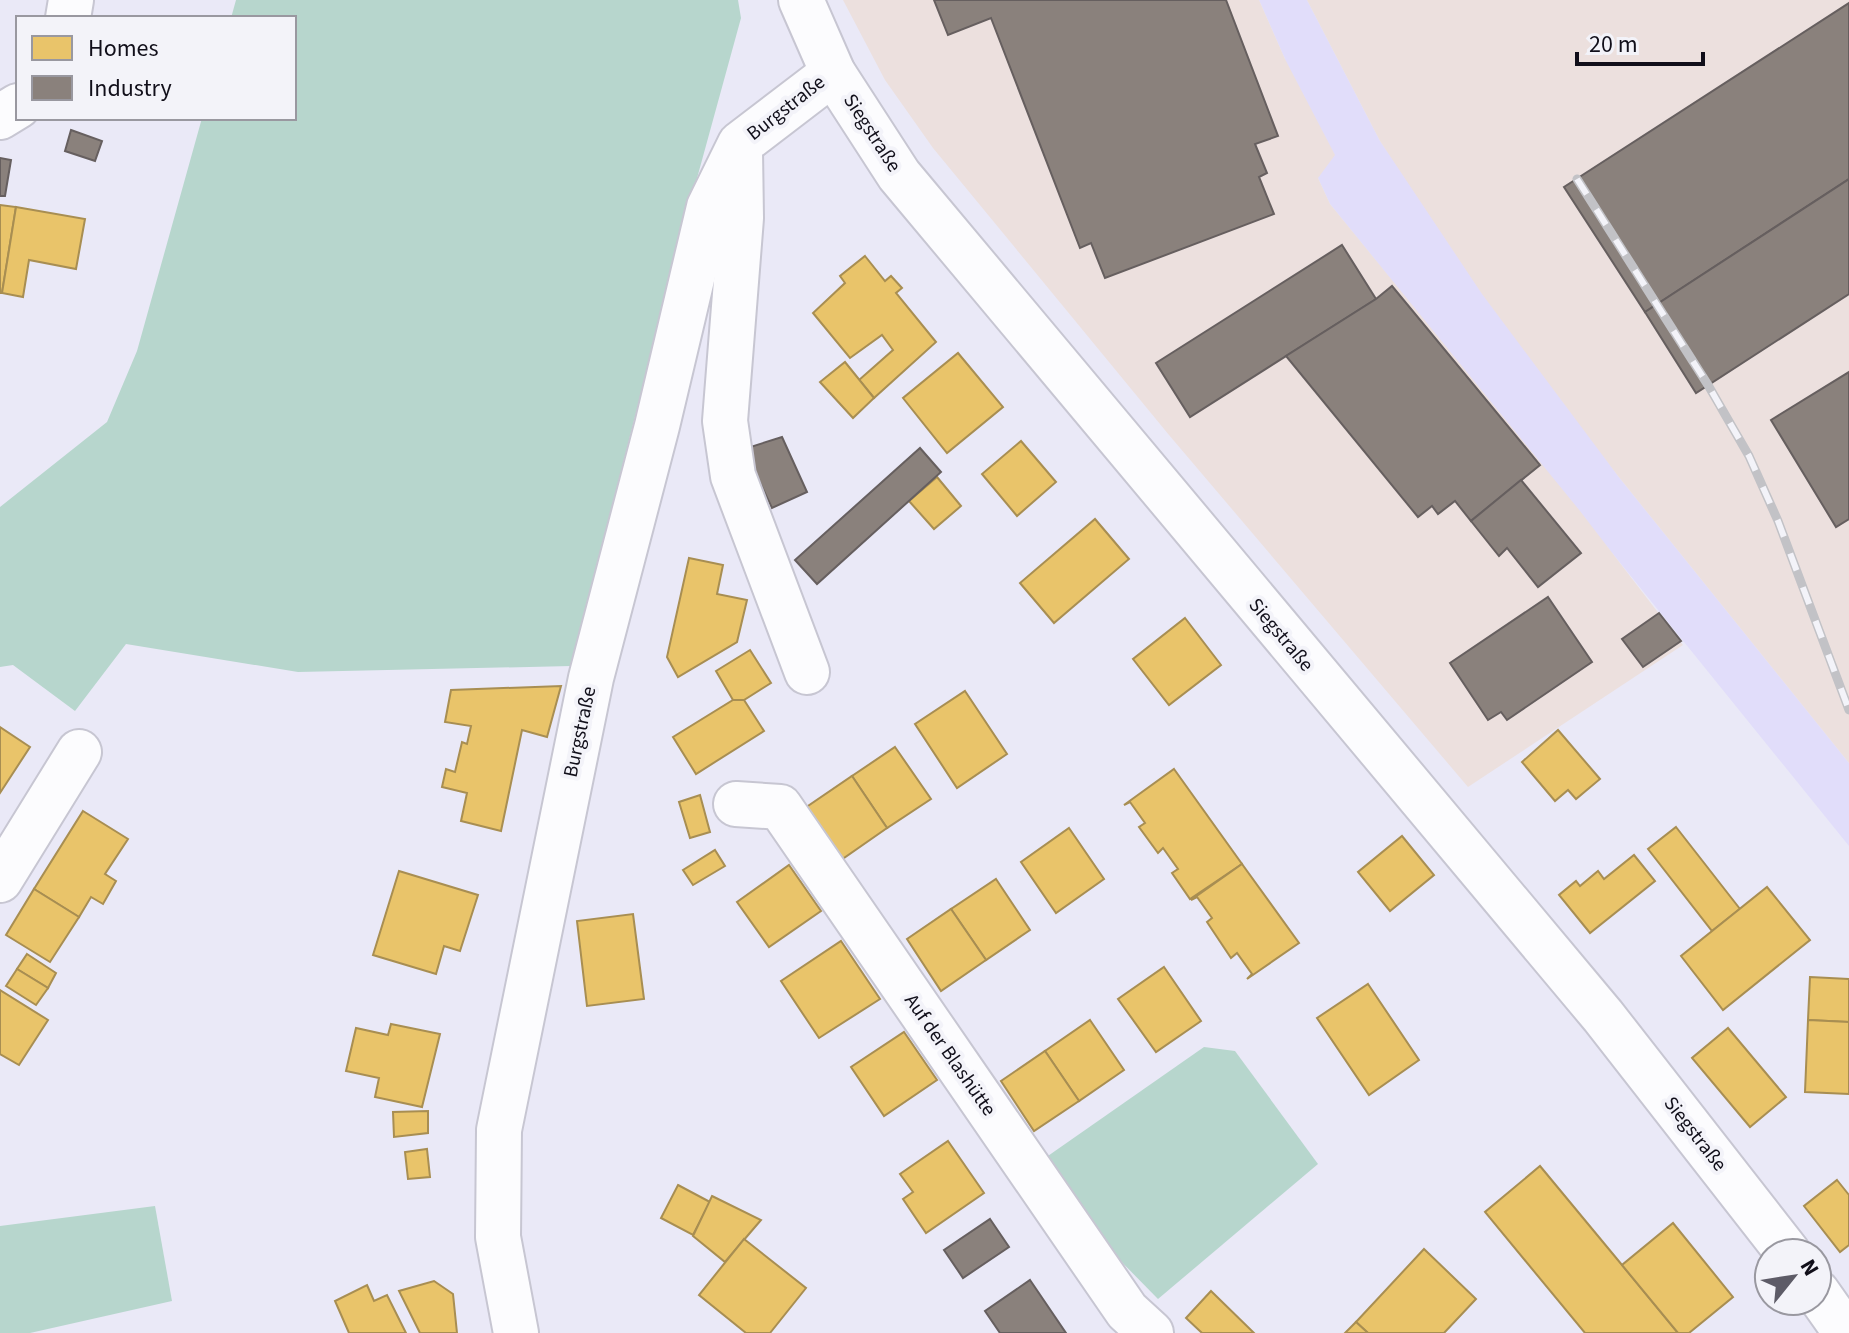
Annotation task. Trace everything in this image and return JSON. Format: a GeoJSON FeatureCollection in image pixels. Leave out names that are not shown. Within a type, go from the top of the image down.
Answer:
{"type":"FeatureCollection","features":[{"type":"Feature","properties":{"kind":"street","name":"Siegstraße"},"geometry":{"type":"LineString","coordinates":[[801,0],[833,73],[899,175],[1603,1016],[1776,1237]]}},
{"type":"Feature","properties":{"kind":"street","name":"Burgstraße"},"geometry":{"type":"LineString","coordinates":[[516,1333],[498,1237],[499,1130],[591,678],[657,426],[709,207],[740,144],[833,73]]}},
{"type":"Feature","properties":{"kind":"street","name":"Burgstraße"},"geometry":{"type":"LineString","coordinates":[[740,144],[741,218],[725,421],[733,476],[807,672]]}},
{"type":"Feature","properties":{"kind":"street"},"geometry":{"type":"LineString","coordinates":[[0,880],[79,752]]}},
{"type":"Feature","properties":{"kind":"street","name":"Auf der Blashütte"},"geometry":{"type":"LineString","coordinates":[[736,804],[780,807],[1127,1311],[1151,1333]]}},
{"type":"Feature","properties":{"kind":"street"},"geometry":{"type":"LineString","coordinates":[[1833,1315],[1846,1333]]}},
{"type":"Feature","properties":{"kind":"shaded area"},"geometry":{"type":"Polygon","coordinates":[[[843,0],[1259,0],[1285,59],[1335,155],[1318,178],[1330,204],[1580,511],[1683,645],[1468,787],[1169,435],[933,148],[885,80],[843,0]]]}},
{"type":"Feature","properties":{"kind":"shaded area"},"geometry":{"type":"Polygon","coordinates":[[[1259,0],[1307,0],[1380,141],[1618,476],[1849,763],[1849,846],[1330,204],[1318,178],[1285,59],[1259,0]]]}},
{"type":"Feature","properties":{"kind":"shaded area"},"geometry":{"type":"Polygon","coordinates":[[[1307,0],[1849,0],[1849,763],[1618,476],[1482,294],[1380,141],[1307,0]]]}},
{"type":"Feature","properties":{"kind":"green space"},"geometry":{"type":"Polygon","coordinates":[[[236,0],[738,0],[741,18],[685,222],[571,666],[298,672],[126,644],[75,711],[13,665],[0,667],[0,507],[107,422],[137,351],[201,120],[296,120],[296,16],[232,16],[236,0]]]}},
{"type":"Feature","properties":{"kind":"green space"},"geometry":{"type":"Polygon","coordinates":[[[1204,1047],[1235,1051],[1318,1164],[1158,1299],[1102,1242],[1045,1158],[1204,1047]]]}},
{"type":"Feature","properties":{"kind":"green space"},"geometry":{"type":"Polygon","coordinates":[[[155,1206],[172,1301],[30,1333],[0,1333],[0,1226],[155,1206]]]}},
{"type":"Feature","properties":{"kind":"building: Homes"},"geometry":{"type":"Polygon","coordinates":[[[0,205],[16,207],[2,293],[0,293],[0,205]]]}},
{"type":"Feature","properties":{"kind":"building: Homes"},"geometry":{"type":"Polygon","coordinates":[[[16,207],[85,219],[76,269],[29,260],[23,297],[2,293],[16,207]]]}},
{"type":"Feature","properties":{"kind":"building: Homes"},"geometry":{"type":"Polygon","coordinates":[[[865,256],[885,281],[891,276],[902,288],[896,293],[936,342],[874,398],[859,380],[893,350],[882,335],[850,358],[813,313],[845,283],[840,276],[865,256]]]}},
{"type":"Feature","properties":{"kind":"building: Homes"},"geometry":{"type":"Polygon","coordinates":[[[958,353],[1003,407],[947,453],[903,398],[958,353]]]}},
{"type":"Feature","properties":{"kind":"building: Homes"},"geometry":{"type":"Polygon","coordinates":[[[845,362],[874,398],[853,418],[820,382],[845,362]]]}},
{"type":"Feature","properties":{"kind":"building: Homes"},"geometry":{"type":"Polygon","coordinates":[[[1021,441],[1056,482],[1017,516],[982,474],[1021,441]]]}},
{"type":"Feature","properties":{"kind":"building: Homes"},"geometry":{"type":"Polygon","coordinates":[[[937,477],[961,506],[934,529],[909,501],[937,477]]]}},
{"type":"Feature","properties":{"kind":"building: Homes"},"geometry":{"type":"Polygon","coordinates":[[[1095,519],[1129,559],[1054,623],[1020,583],[1095,519]]]}},
{"type":"Feature","properties":{"kind":"building: Homes"},"geometry":{"type":"Polygon","coordinates":[[[689,558],[723,565],[717,594],[747,600],[737,642],[678,677],[667,657],[689,558]]]}},
{"type":"Feature","properties":{"kind":"building: Homes"},"geometry":{"type":"Polygon","coordinates":[[[1185,618],[1221,665],[1169,705],[1133,659],[1185,618]]]}},
{"type":"Feature","properties":{"kind":"building: Homes"},"geometry":{"type":"Polygon","coordinates":[[[750,650],[771,683],[744,700],[733,700],[716,671],[750,650]]]}},
{"type":"Feature","properties":{"kind":"building: Homes"},"geometry":{"type":"Polygon","coordinates":[[[561,686],[547,737],[522,730],[501,831],[461,821],[467,793],[442,787],[446,769],[455,772],[462,742],[467,744],[471,726],[445,722],[451,690],[561,686]]]}},
{"type":"Feature","properties":{"kind":"building: Homes"},"geometry":{"type":"Polygon","coordinates":[[[965,691],[1007,754],[957,788],[915,724],[965,691]]]}},
{"type":"Feature","properties":{"kind":"building: Homes"},"geometry":{"type":"Polygon","coordinates":[[[733,700],[744,700],[764,731],[696,774],[673,737],[733,700]]]}},
{"type":"Feature","properties":{"kind":"building: Homes"},"geometry":{"type":"Polygon","coordinates":[[[0,727],[30,747],[0,793],[0,727]]]}},
{"type":"Feature","properties":{"kind":"building: Homes"},"geometry":{"type":"Polygon","coordinates":[[[1558,730],[1600,779],[1576,799],[1568,790],[1555,801],[1522,762],[1558,730]]]}},
{"type":"Feature","properties":{"kind":"building: Homes"},"geometry":{"type":"Polygon","coordinates":[[[895,747],[931,799],[887,828],[852,776],[895,747]]]}},
{"type":"Feature","properties":{"kind":"building: Homes"},"geometry":{"type":"Polygon","coordinates":[[[1174,769],[1242,864],[1190,899],[1172,873],[1178,869],[1163,848],[1158,853],[1139,827],[1145,823],[1130,802],[1124,805],[1174,769]]]}},
{"type":"Feature","properties":{"kind":"building: Homes"},"geometry":{"type":"Polygon","coordinates":[[[852,776],[887,828],[841,860],[805,808],[852,776]]]}},
{"type":"Feature","properties":{"kind":"building: Homes"},"geometry":{"type":"Polygon","coordinates":[[[700,795],[710,832],[690,838],[679,802],[700,795]]]}},
{"type":"Feature","properties":{"kind":"building: Homes"},"geometry":{"type":"Polygon","coordinates":[[[83,811],[128,839],[105,874],[116,881],[103,904],[91,897],[79,917],[34,889],[83,811]]]}},
{"type":"Feature","properties":{"kind":"building: Homes"},"geometry":{"type":"Polygon","coordinates":[[[1676,827],[1740,909],[1712,931],[1648,849],[1676,827]]]}},
{"type":"Feature","properties":{"kind":"building: Homes"},"geometry":{"type":"Polygon","coordinates":[[[1069,828],[1104,879],[1056,913],[1021,862],[1069,828]]]}},
{"type":"Feature","properties":{"kind":"building: Homes"},"geometry":{"type":"Polygon","coordinates":[[[1402,836],[1434,875],[1390,911],[1358,872],[1402,836]]]}},
{"type":"Feature","properties":{"kind":"building: Homes"},"geometry":{"type":"Polygon","coordinates":[[[715,850],[725,866],[693,885],[683,870],[715,850]]]}},
{"type":"Feature","properties":{"kind":"building: Homes"},"geometry":{"type":"Polygon","coordinates":[[[1634,855],[1655,881],[1590,933],[1559,895],[1576,881],[1580,886],[1598,871],[1604,879],[1634,855]]]}},
{"type":"Feature","properties":{"kind":"building: Homes"},"geometry":{"type":"Polygon","coordinates":[[[1242,864],[1299,943],[1247,979],[1252,974],[1237,953],[1231,958],[1207,922],[1212,918],[1197,897],[1191,900],[1242,864]]]}},
{"type":"Feature","properties":{"kind":"building: Homes"},"geometry":{"type":"Polygon","coordinates":[[[789,865],[821,911],[769,947],[737,902],[789,865]]]}},
{"type":"Feature","properties":{"kind":"building: Homes"},"geometry":{"type":"Polygon","coordinates":[[[399,871],[478,895],[460,951],[444,946],[436,974],[373,955],[399,871]]]}},
{"type":"Feature","properties":{"kind":"building: Homes"},"geometry":{"type":"Polygon","coordinates":[[[996,879],[1030,930],[986,960],[951,909],[996,879]]]}},
{"type":"Feature","properties":{"kind":"building: Homes"},"geometry":{"type":"Polygon","coordinates":[[[1767,887],[1810,940],[1723,1010],[1681,956],[1767,887]]]}},
{"type":"Feature","properties":{"kind":"building: Homes"},"geometry":{"type":"Polygon","coordinates":[[[34,889],[79,917],[50,962],[6,935],[34,889]]]}},
{"type":"Feature","properties":{"kind":"building: Homes"},"geometry":{"type":"Polygon","coordinates":[[[951,909],[986,960],[941,991],[907,939],[951,909]]]}},
{"type":"Feature","properties":{"kind":"building: Homes"},"geometry":{"type":"Polygon","coordinates":[[[633,914],[644,999],[587,1006],[577,921],[633,914]]]}},
{"type":"Feature","properties":{"kind":"building: Homes"},"geometry":{"type":"Polygon","coordinates":[[[841,941],[880,999],[819,1038],[781,981],[841,941]]]}},
{"type":"Feature","properties":{"kind":"building: Homes"},"geometry":{"type":"Polygon","coordinates":[[[27,954],[56,973],[48,988],[17,969],[27,954]]]}},
{"type":"Feature","properties":{"kind":"building: Homes"},"geometry":{"type":"Polygon","coordinates":[[[1164,967],[1201,1021],[1156,1052],[1118,999],[1164,967]]]}},
{"type":"Feature","properties":{"kind":"building: Homes"},"geometry":{"type":"Polygon","coordinates":[[[17,969],[48,988],[36,1005],[6,986],[17,969]]]}},
{"type":"Feature","properties":{"kind":"building: Homes"},"geometry":{"type":"Polygon","coordinates":[[[1810,977],[1849,979],[1849,1022],[1808,1020],[1810,977]]]}},
{"type":"Feature","properties":{"kind":"building: Homes"},"geometry":{"type":"Polygon","coordinates":[[[1368,984],[1419,1060],[1369,1095],[1317,1018],[1368,984]]]}},
{"type":"Feature","properties":{"kind":"building: Homes"},"geometry":{"type":"Polygon","coordinates":[[[0,990],[48,1020],[19,1065],[0,1054],[0,990]]]}},
{"type":"Feature","properties":{"kind":"building: Homes"},"geometry":{"type":"Polygon","coordinates":[[[1090,1020],[1124,1070],[1079,1101],[1045,1051],[1090,1020]]]}},
{"type":"Feature","properties":{"kind":"building: Homes"},"geometry":{"type":"Polygon","coordinates":[[[1808,1020],[1849,1022],[1849,1094],[1805,1092],[1808,1020]]]}},
{"type":"Feature","properties":{"kind":"building: Homes"},"geometry":{"type":"Polygon","coordinates":[[[391,1024],[440,1034],[422,1107],[375,1097],[379,1078],[346,1071],[356,1028],[388,1035],[391,1024]]]}},
{"type":"Feature","properties":{"kind":"building: Homes"},"geometry":{"type":"Polygon","coordinates":[[[1728,1028],[1786,1097],[1750,1127],[1692,1058],[1728,1028]]]}},
{"type":"Feature","properties":{"kind":"building: Homes"},"geometry":{"type":"Polygon","coordinates":[[[904,1032],[937,1080],[884,1116],[851,1067],[904,1032]]]}},
{"type":"Feature","properties":{"kind":"building: Homes"},"geometry":{"type":"Polygon","coordinates":[[[1045,1051],[1079,1101],[1034,1131],[1001,1081],[1045,1051]]]}},
{"type":"Feature","properties":{"kind":"building: Homes"},"geometry":{"type":"Polygon","coordinates":[[[428,1111],[428,1133],[394,1137],[393,1112],[428,1111]]]}},
{"type":"Feature","properties":{"kind":"building: Homes"},"geometry":{"type":"Polygon","coordinates":[[[948,1141],[984,1193],[926,1233],[903,1199],[913,1192],[900,1174],[948,1141]]]}},
{"type":"Feature","properties":{"kind":"building: Homes"},"geometry":{"type":"Polygon","coordinates":[[[427,1149],[430,1177],[408,1179],[405,1152],[427,1149]]]}},
{"type":"Feature","properties":{"kind":"building: Homes"},"geometry":{"type":"Polygon","coordinates":[[[1540,1166],[1678,1333],[1585,1333],[1485,1212],[1540,1166]]]}},
{"type":"Feature","properties":{"kind":"building: Homes"},"geometry":{"type":"Polygon","coordinates":[[[1837,1180],[1849,1195],[1849,1245],[1840,1252],[1833,1243],[1833,1237],[1828,1237],[1804,1206],[1837,1180]]]}},
{"type":"Feature","properties":{"kind":"building: Homes"},"geometry":{"type":"Polygon","coordinates":[[[678,1185],[710,1202],[693,1235],[661,1218],[678,1185]]]}},
{"type":"Feature","properties":{"kind":"building: Homes"},"geometry":{"type":"Polygon","coordinates":[[[712,1196],[761,1220],[725,1262],[693,1236],[712,1196]]]}},
{"type":"Feature","properties":{"kind":"building: Homes"},"geometry":{"type":"Polygon","coordinates":[[[1673,1223],[1733,1297],[1689,1333],[1678,1333],[1622,1265],[1673,1223]]]}},
{"type":"Feature","properties":{"kind":"building: Homes"},"geometry":{"type":"Polygon","coordinates":[[[744,1239],[806,1288],[770,1333],[746,1333],[699,1295],[744,1239]]]}},
{"type":"Feature","properties":{"kind":"building: Homes"},"geometry":{"type":"Polygon","coordinates":[[[1424,1249],[1476,1299],[1444,1333],[1368,1333],[1356,1322],[1424,1249]]]}},
{"type":"Feature","properties":{"kind":"building: Homes"},"geometry":{"type":"Polygon","coordinates":[[[434,1281],[453,1294],[457,1333],[420,1333],[399,1291],[434,1281]]]}},
{"type":"Feature","properties":{"kind":"building: Homes"},"geometry":{"type":"Polygon","coordinates":[[[367,1285],[374,1301],[387,1295],[406,1333],[349,1333],[335,1301],[367,1285]]]}},
{"type":"Feature","properties":{"kind":"building: Homes"},"geometry":{"type":"Polygon","coordinates":[[[1211,1291],[1254,1333],[1202,1333],[1186,1318],[1211,1291]]]}},
{"type":"Feature","properties":{"kind":"building: Homes"},"geometry":{"type":"Polygon","coordinates":[[[1356,1322],[1368,1333],[1345,1333],[1356,1322]]]}},
{"type":"Feature","properties":{"kind":"building: Industry"},"geometry":{"type":"Polygon","coordinates":[[[934,0],[1226,0],[1278,136],[1255,144],[1267,173],[1259,177],[1274,214],[1105,278],[1091,243],[1080,248],[991,18],[948,35],[934,0]]]}},
{"type":"Feature","properties":{"kind":"building: Industry"},"geometry":{"type":"Polygon","coordinates":[[[1849,3],[1849,179],[1645,312],[1564,187],[1849,3]]]}},
{"type":"Feature","properties":{"kind":"building: Industry"},"geometry":{"type":"Polygon","coordinates":[[[71,130],[102,141],[95,161],[65,151],[71,130]]]}},
{"type":"Feature","properties":{"kind":"building: Industry"},"geometry":{"type":"Polygon","coordinates":[[[0,158],[11,160],[5,196],[0,196],[0,158]]]}},
{"type":"Feature","properties":{"kind":"building: Industry"},"geometry":{"type":"Polygon","coordinates":[[[1849,179],[1849,294],[1696,393],[1645,312],[1849,179]]]}},
{"type":"Feature","properties":{"kind":"building: Industry"},"geometry":{"type":"Polygon","coordinates":[[[1342,245],[1376,299],[1190,417],[1156,363],[1342,245]]]}},
{"type":"Feature","properties":{"kind":"building: Industry"},"geometry":{"type":"Polygon","coordinates":[[[1392,286],[1540,465],[1471,521],[1455,501],[1438,514],[1432,506],[1418,517],[1286,356],[1392,286]]]}},
{"type":"Feature","properties":{"kind":"building: Industry"},"geometry":{"type":"Polygon","coordinates":[[[1849,372],[1849,519],[1836,527],[1771,420],[1849,372]]]}},
{"type":"Feature","properties":{"kind":"building: Industry"},"geometry":{"type":"Polygon","coordinates":[[[782,437],[807,492],[772,508],[744,449],[782,437]]]}},
{"type":"Feature","properties":{"kind":"building: Industry"},"geometry":{"type":"Polygon","coordinates":[[[920,448],[941,472],[817,584],[795,560],[920,448]]]}},
{"type":"Feature","properties":{"kind":"building: Industry"},"geometry":{"type":"Polygon","coordinates":[[[1521,480],[1581,553],[1538,587],[1507,548],[1499,556],[1471,521],[1521,480]]]}},
{"type":"Feature","properties":{"kind":"building: Industry"},"geometry":{"type":"Polygon","coordinates":[[[1548,597],[1592,662],[1507,720],[1501,712],[1488,720],[1450,663],[1548,597]]]}},
{"type":"Feature","properties":{"kind":"building: Industry"},"geometry":{"type":"Polygon","coordinates":[[[1659,613],[1681,641],[1643,667],[1622,639],[1659,613]]]}},
{"type":"Feature","properties":{"kind":"building: Industry"},"geometry":{"type":"Polygon","coordinates":[[[990,1219],[1009,1247],[963,1278],[944,1250],[990,1219]]]}},
{"type":"Feature","properties":{"kind":"building: Industry"},"geometry":{"type":"Polygon","coordinates":[[[1030,1280],[1066,1333],[1000,1333],[985,1311],[1030,1280]]]}},
{"type":"Feature","properties":{"kind":"railway"},"geometry":{"type":"LineString","coordinates":[[1577,179],[1708,385],[1749,456],[1778,521],[1849,710]]}}]}
